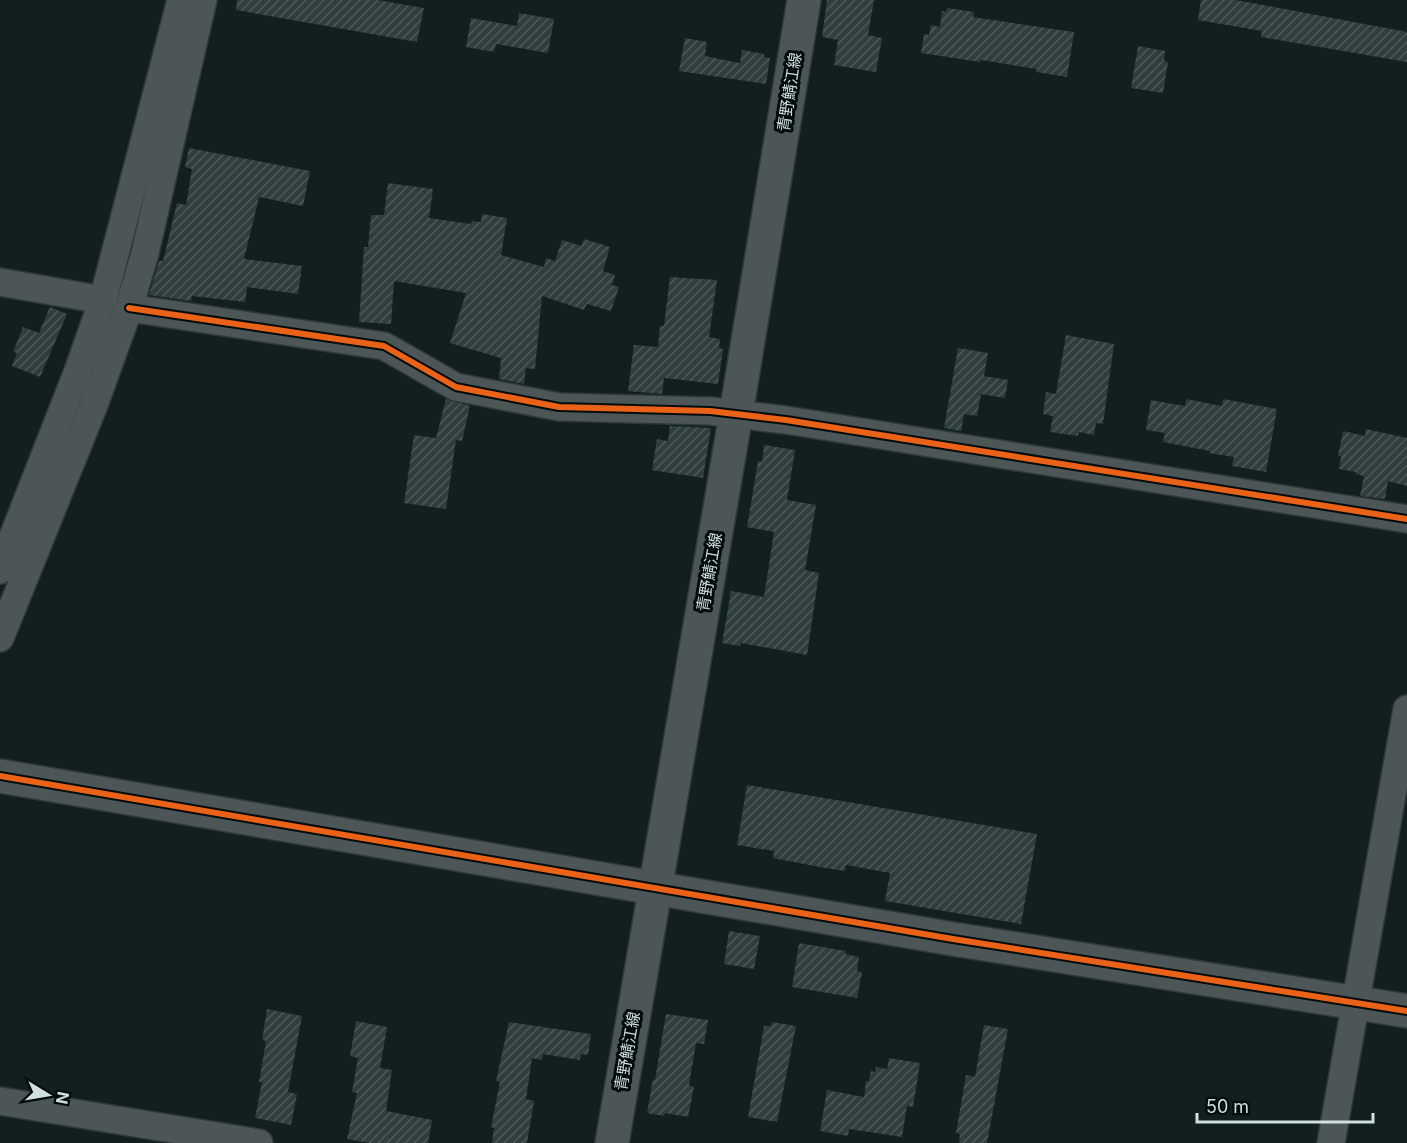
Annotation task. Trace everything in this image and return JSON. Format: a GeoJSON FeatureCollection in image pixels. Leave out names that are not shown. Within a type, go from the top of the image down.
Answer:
{"type":"FeatureCollection","features":[{"type":"Feature","properties":{"kind":"street"},"geometry":{"type":"LineString","coordinates":[[0,570],[78,371],[103,300],[181,0]]}},
{"type":"Feature","properties":{"kind":"street"},"geometry":{"type":"LineString","coordinates":[[0,638],[94,405],[129,308],[145,253],[203,0]]}},
{"type":"Feature","properties":{"kind":"street","name":"青野鯖江線"},"geometry":{"type":"LineString","coordinates":[[612,1143],[804,0]]}},
{"type":"Feature","properties":{"kind":"street"},"geometry":{"type":"LineString","coordinates":[[0,282],[103,300]]}},
{"type":"Feature","properties":{"kind":"street"},"geometry":{"type":"LineString","coordinates":[[129,308],[384,346],[456,387],[560,407],[710,411],[798,421],[1407,519]]}},
{"type":"Feature","properties":{"kind":"street"},"geometry":{"type":"LineString","coordinates":[[1331,1143],[1407,709]]}},
{"type":"Feature","properties":{"kind":"street"},"geometry":{"type":"LineString","coordinates":[[0,776],[953,939],[1407,1011]]}},
{"type":"Feature","properties":{"kind":"street"},"geometry":{"type":"LineString","coordinates":[[0,1101],[259,1143]]}},
{"type":"Feature","properties":{"kind":"building"},"geometry":{"type":"Polygon","coordinates":[[[237,0],[377,0],[424,8],[417,42],[236,10],[237,0]]]}},
{"type":"Feature","properties":{"kind":"building"},"geometry":{"type":"Polygon","coordinates":[[[827,0],[874,0],[868,35],[882,38],[876,72],[834,65],[838,40],[822,37],[827,0]]]}},
{"type":"Feature","properties":{"kind":"building"},"geometry":{"type":"Polygon","coordinates":[[[1201,0],[1235,0],[1407,32],[1407,62],[1261,37],[1262,31],[1198,20],[1201,0]]]}},
{"type":"Feature","properties":{"kind":"building"},"geometry":{"type":"Polygon","coordinates":[[[947,8],[974,12],[973,17],[1074,32],[1067,77],[1036,72],[1037,69],[921,53],[924,34],[929,35],[931,25],[940,27],[942,11],[946,12],[947,8]]]}},
{"type":"Feature","properties":{"kind":"building"},"geometry":{"type":"Polygon","coordinates":[[[519,13],[554,19],[548,53],[496,44],[494,52],[466,47],[471,18],[517,26],[519,13]]]}},
{"type":"Feature","properties":{"kind":"building"},"geometry":{"type":"Polygon","coordinates":[[[685,38],[707,42],[705,56],[740,63],[742,50],[764,54],[764,57],[770,58],[766,84],[679,71],[685,38]]]}},
{"type":"Feature","properties":{"kind":"building"},"geometry":{"type":"Polygon","coordinates":[[[1138,46],[1165,51],[1164,61],[1168,62],[1163,93],[1131,88],[1138,46]]]}},
{"type":"Feature","properties":{"kind":"building"},"geometry":{"type":"Polygon","coordinates":[[[189,148],[310,171],[303,206],[259,197],[244,259],[302,266],[298,294],[247,287],[245,302],[192,296],[191,301],[149,295],[159,261],[163,261],[177,203],[186,205],[192,169],[185,167],[189,148]]]}},
{"type":"Feature","properties":{"kind":"building"},"geometry":{"type":"Polygon","coordinates":[[[388,183],[433,189],[429,218],[471,224],[472,221],[481,222],[482,214],[507,218],[501,255],[544,267],[546,258],[555,261],[562,240],[581,246],[584,239],[610,247],[603,271],[615,275],[612,285],[619,287],[611,311],[587,304],[584,310],[542,296],[535,369],[526,368],[524,384],[499,379],[501,358],[450,343],[466,293],[394,281],[391,324],[359,322],[364,247],[368,247],[371,215],[384,215],[388,183]]]}},
{"type":"Feature","properties":{"kind":"building"},"geometry":{"type":"Polygon","coordinates":[[[670,277],[717,280],[709,337],[720,339],[719,348],[723,349],[718,384],[664,378],[662,394],[628,391],[634,345],[658,347],[660,326],[664,326],[670,277]]]}},
{"type":"Feature","properties":{"kind":"building"},"geometry":{"type":"Polygon","coordinates":[[[50,307],[67,314],[40,377],[12,366],[17,353],[13,352],[23,327],[39,333],[50,307]]]}},
{"type":"Feature","properties":{"kind":"building"},"geometry":{"type":"Polygon","coordinates":[[[1066,335],[1114,344],[1103,424],[1096,423],[1094,435],[1079,432],[1078,436],[1050,432],[1053,416],[1043,414],[1046,392],[1056,394],[1066,335]]]}},
{"type":"Feature","properties":{"kind":"building"},"geometry":{"type":"Polygon","coordinates":[[[958,348],[988,353],[984,376],[1008,380],[1005,398],[981,394],[977,416],[964,414],[961,431],[944,428],[958,348]]]}},
{"type":"Feature","properties":{"kind":"building"},"geometry":{"type":"Polygon","coordinates":[[[446,399],[470,406],[462,441],[456,440],[446,509],[404,503],[414,435],[436,438],[446,399]]]}},
{"type":"Feature","properties":{"kind":"building"},"geometry":{"type":"Polygon","coordinates":[[[1186,399],[1222,406],[1223,399],[1277,409],[1266,472],[1232,466],[1234,457],[1163,442],[1165,433],[1146,430],[1151,400],[1185,406],[1186,399]]]}},
{"type":"Feature","properties":{"kind":"building"},"geometry":{"type":"Polygon","coordinates":[[[670,426],[711,428],[703,478],[652,470],[657,439],[668,441],[670,426]]]}},
{"type":"Feature","properties":{"kind":"building"},"geometry":{"type":"Polygon","coordinates":[[[1366,429],[1407,438],[1407,486],[1388,481],[1385,499],[1360,496],[1364,476],[1339,469],[1341,456],[1338,456],[1343,431],[1365,436],[1366,429]]]}},
{"type":"Feature","properties":{"kind":"building"},"geometry":{"type":"Polygon","coordinates":[[[764,445],[795,450],[787,500],[816,505],[805,570],[819,573],[807,655],[741,643],[740,646],[722,643],[731,591],[764,597],[774,532],[747,527],[758,461],[762,462],[764,445]]]}},
{"type":"Feature","properties":{"kind":"building"},"geometry":{"type":"Polygon","coordinates":[[[747,785],[1037,834],[1021,924],[885,901],[890,873],[846,865],[845,871],[825,868],[773,858],[774,851],[737,845],[747,785]]]}},
{"type":"Feature","properties":{"kind":"building"},"geometry":{"type":"Polygon","coordinates":[[[729,931],[760,936],[754,969],[724,964],[729,931]]]}},
{"type":"Feature","properties":{"kind":"building"},"geometry":{"type":"Polygon","coordinates":[[[799,943],[846,951],[845,954],[859,957],[857,971],[862,972],[857,998],[792,987],[799,943]]]}},
{"type":"Feature","properties":{"kind":"building"},"geometry":{"type":"Polygon","coordinates":[[[267,1009],[302,1016],[288,1092],[297,1094],[291,1125],[255,1118],[262,1082],[259,1082],[266,1041],[262,1040],[267,1009]]]}},
{"type":"Feature","properties":{"kind":"building"},"geometry":{"type":"Polygon","coordinates":[[[666,1014],[708,1020],[704,1044],[696,1043],[689,1085],[694,1087],[688,1117],[647,1113],[666,1014]]]}},
{"type":"Feature","properties":{"kind":"building"},"geometry":{"type":"Polygon","coordinates":[[[356,1021],[387,1027],[380,1068],[392,1070],[386,1111],[432,1120],[428,1143],[370,1143],[347,1139],[357,1093],[352,1092],[358,1058],[350,1056],[356,1021]]]}},
{"type":"Feature","properties":{"kind":"building"},"geometry":{"type":"Polygon","coordinates":[[[509,1022],[591,1034],[588,1055],[581,1054],[580,1060],[543,1054],[542,1060],[532,1058],[526,1099],[534,1101],[527,1143],[492,1143],[494,1128],[491,1127],[500,1082],[496,1081],[509,1022]]]}},
{"type":"Feature","properties":{"kind":"building"},"geometry":{"type":"Polygon","coordinates":[[[772,1022],[796,1026],[777,1122],[748,1117],[764,1026],[771,1026],[772,1022]]]}},
{"type":"Feature","properties":{"kind":"building"},"geometry":{"type":"Polygon","coordinates":[[[984,1025],[1008,1029],[987,1143],[959,1143],[960,1134],[956,1133],[966,1075],[975,1077],[984,1025]]]}},
{"type":"Feature","properties":{"kind":"building"},"geometry":{"type":"Polygon","coordinates":[[[889,1058],[920,1063],[913,1107],[907,1106],[902,1137],[849,1129],[848,1136],[820,1131],[827,1090],[864,1097],[866,1081],[869,1081],[871,1071],[875,1072],[876,1067],[887,1069],[889,1058]]]}},
{"type":"Feature","properties":{"kind":"cycle path"},"geometry":{"type":"LineString","coordinates":[[129,308],[384,346],[456,387],[559,407],[710,411],[786,420],[1407,519]]}},
{"type":"Feature","properties":{"kind":"cycle path"},"geometry":{"type":"LineString","coordinates":[[0,776],[953,939],[1407,1011]]}}]}
